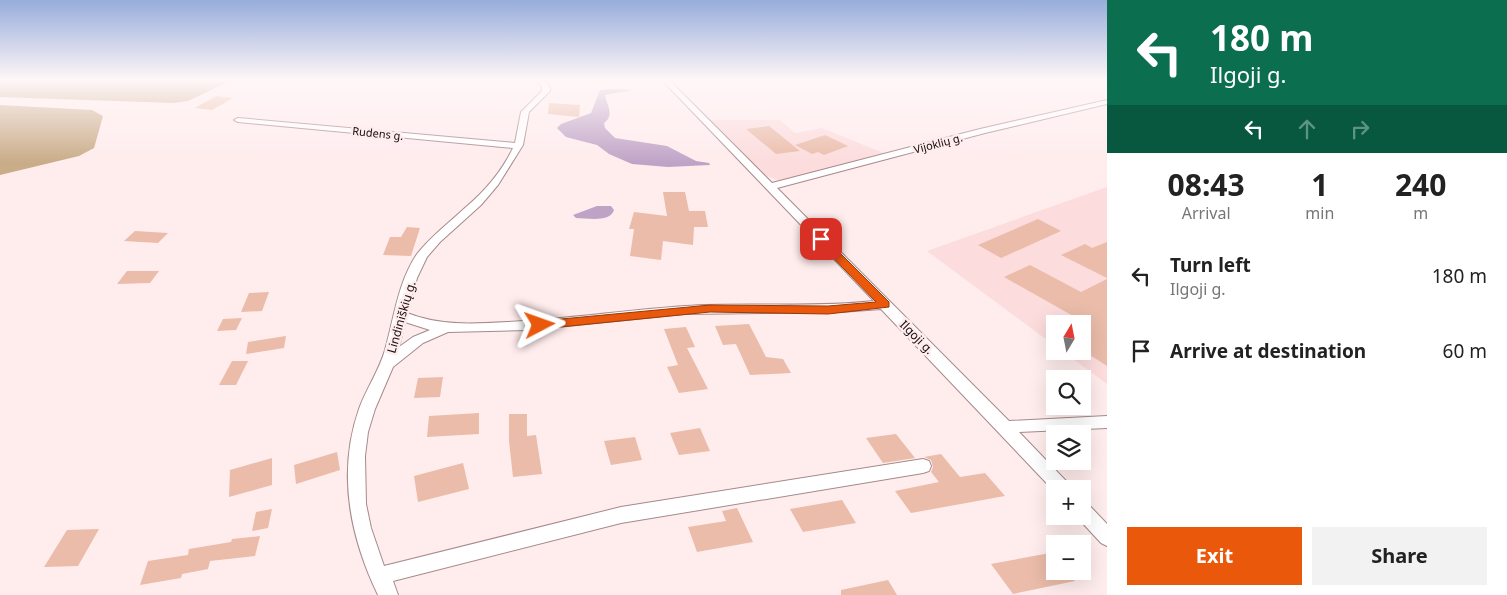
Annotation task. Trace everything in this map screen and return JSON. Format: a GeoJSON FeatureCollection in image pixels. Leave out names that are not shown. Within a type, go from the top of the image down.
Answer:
{"type":"FeatureCollection","features":[{"type":"Feature","properties":{"kind":"street","name":"Lindiniškių g."},"geometry":{"type":"LineString","coordinates":[[388,595],[379,579],[366,541],[358,504],[355,478],[359,438],[367,408],[388,363],[402,316],[406,294],[422,257],[441,235],[486,195],[518,146],[526,111],[529,108]]}},
{"type":"Feature","properties":{"kind":"street","name":"Ilgoji g."},"geometry":{"type":"LineString","coordinates":[[693,108],[1006,428],[1054,480]]}},
{"type":"Feature","properties":{"kind":"street","name":"Vijoklių g."},"geometry":{"type":"LineString","coordinates":[[770,186],[1082,108]]}},
{"type":"Feature","properties":{"kind":"street","name":"Rudens g."},"geometry":{"type":"LineString","coordinates":[[238,120],[518,146]]}},
{"type":"Feature","properties":{"kind":"street"},"geometry":{"type":"LineString","coordinates":[[402,316],[415,322],[444,329],[570,323],[710,308],[828,310],[885,304]]}},
{"type":"Feature","properties":{"kind":"street"},"geometry":{"type":"LineString","coordinates":[[388,363],[418,340],[444,329]]}},
{"type":"Feature","properties":{"kind":"street"},"geometry":{"type":"LineString","coordinates":[[1006,428],[1027,425],[1107,422]]}},
{"type":"Feature","properties":{"kind":"street"},"geometry":{"type":"LineString","coordinates":[[379,579],[388,573],[621,515],[924,466]]}},
{"type":"Feature","properties":{"kind":"street"},"geometry":{"type":"LineString","coordinates":[[1091,520],[1107,537]]}},
{"type":"Feature","properties":{"kind":"shaded area"},"geometry":{"type":"Polygon","coordinates":[[[0,108],[92,110],[103,116],[94,148],[79,156],[0,175],[0,108]]]}},
{"type":"Feature","properties":{"kind":"shaded area"},"geometry":{"type":"Polygon","coordinates":[[[593,108],[608,108],[610,114],[604,123],[605,128],[615,138],[667,146],[696,161],[709,163],[710,165],[668,167],[632,164],[609,154],[597,145],[566,137],[557,128],[561,124],[591,113],[593,108]]]}},
{"type":"Feature","properties":{"kind":"shaded area"},"geometry":{"type":"Polygon","coordinates":[[[709,120],[780,120],[795,133],[822,128],[886,154],[780,181],[767,176],[709,120]]]}},
{"type":"Feature","properties":{"kind":"shaded area"},"geometry":{"type":"Polygon","coordinates":[[[1107,187],[1107,384],[1091,372],[1091,370],[1088,370],[1074,360],[1091,360],[1091,315],[1046,315],[1046,339],[927,251],[1107,187]]]}},
{"type":"Feature","properties":{"kind":"shaded area"},"geometry":{"type":"Polygon","coordinates":[[[597,206],[611,206],[614,210],[608,217],[603,218],[576,218],[573,215],[597,206]]]}},
{"type":"Feature","properties":{"kind":"building"},"geometry":{"type":"Polygon","coordinates":[[[195,108],[216,108],[212,110],[195,108]]]}},
{"type":"Feature","properties":{"kind":"building"},"geometry":{"type":"Polygon","coordinates":[[[549,108],[580,108],[579,117],[548,114],[549,108]]]}},
{"type":"Feature","properties":{"kind":"building"},"geometry":{"type":"Polygon","coordinates":[[[769,126],[800,151],[776,154],[746,129],[769,126]]]}},
{"type":"Feature","properties":{"kind":"building"},"geometry":{"type":"Polygon","coordinates":[[[825,135],[848,146],[824,155],[818,152],[812,154],[795,145],[825,135]]]}},
{"type":"Feature","properties":{"kind":"building"},"geometry":{"type":"Polygon","coordinates":[[[663,192],[685,192],[689,211],[705,211],[708,227],[694,227],[693,245],[663,241],[661,260],[630,256],[634,229],[629,229],[634,212],[667,216],[663,192]]]}},
{"type":"Feature","properties":{"kind":"building"},"geometry":{"type":"Polygon","coordinates":[[[1038,219],[1061,231],[1001,258],[978,245],[1038,219]]]}},
{"type":"Feature","properties":{"kind":"building"},"geometry":{"type":"Polygon","coordinates":[[[407,227],[420,228],[411,256],[383,255],[390,237],[401,237],[407,227]]]}},
{"type":"Feature","properties":{"kind":"building"},"geometry":{"type":"Polygon","coordinates":[[[135,231],[168,233],[158,243],[124,241],[135,231]]]}},
{"type":"Feature","properties":{"kind":"building"},"geometry":{"type":"Polygon","coordinates":[[[1107,242],[1107,278],[1061,255],[1085,244],[1092,248],[1107,242]]]}},
{"type":"Feature","properties":{"kind":"building"},"geometry":{"type":"Polygon","coordinates":[[[1030,265],[1081,292],[1107,279],[1107,366],[1091,356],[1091,315],[1071,315],[1004,277],[1030,265]]]}},
{"type":"Feature","properties":{"kind":"building"},"geometry":{"type":"Polygon","coordinates":[[[127,271],[159,271],[150,283],[117,284],[127,271]]]}},
{"type":"Feature","properties":{"kind":"building"},"geometry":{"type":"Polygon","coordinates":[[[269,292],[262,311],[241,312],[249,293],[269,292]]]}},
{"type":"Feature","properties":{"kind":"building"},"geometry":{"type":"Polygon","coordinates":[[[242,318],[236,330],[217,331],[223,319],[242,318]]]}},
{"type":"Feature","properties":{"kind":"building"},"geometry":{"type":"Polygon","coordinates":[[[749,324],[766,357],[783,359],[791,373],[750,375],[736,344],[723,345],[715,326],[749,324]]]}},
{"type":"Feature","properties":{"kind":"building"},"geometry":{"type":"Polygon","coordinates":[[[686,327],[695,347],[687,348],[708,389],[679,393],[667,367],[678,365],[664,329],[686,327]]]}},
{"type":"Feature","properties":{"kind":"building"},"geometry":{"type":"Polygon","coordinates":[[[286,336],[284,348],[246,354],[248,342],[286,336]]]}},
{"type":"Feature","properties":{"kind":"building"},"geometry":{"type":"Polygon","coordinates":[[[232,361],[248,361],[236,385],[219,385],[232,361]]]}},
{"type":"Feature","properties":{"kind":"building"},"geometry":{"type":"Polygon","coordinates":[[[443,377],[440,397],[414,398],[418,378],[443,377]]]}},
{"type":"Feature","properties":{"kind":"building"},"geometry":{"type":"Polygon","coordinates":[[[479,413],[479,434],[427,437],[429,416],[479,413]]]}},
{"type":"Feature","properties":{"kind":"building"},"geometry":{"type":"Polygon","coordinates":[[[509,414],[527,414],[527,436],[536,435],[542,474],[513,477],[509,441],[509,414]]]}},
{"type":"Feature","properties":{"kind":"building"},"geometry":{"type":"Polygon","coordinates":[[[700,428],[710,451],[679,455],[670,433],[700,428]]]}},
{"type":"Feature","properties":{"kind":"building"},"geometry":{"type":"Polygon","coordinates":[[[896,434],[915,458],[883,463],[866,438],[896,434]]]}},
{"type":"Feature","properties":{"kind":"building"},"geometry":{"type":"Polygon","coordinates":[[[635,437],[642,460],[611,465],[604,441],[635,437]]]}},
{"type":"Feature","properties":{"kind":"building"},"geometry":{"type":"Polygon","coordinates":[[[337,452],[340,470],[296,484],[294,465],[337,452]]]}},
{"type":"Feature","properties":{"kind":"building"},"geometry":{"type":"Polygon","coordinates":[[[941,454],[960,477],[985,473],[1005,496],[911,513],[895,491],[939,482],[931,472],[933,467],[931,460],[924,457],[941,454]]]}},
{"type":"Feature","properties":{"kind":"building"},"geometry":{"type":"Polygon","coordinates":[[[272,458],[272,485],[229,497],[230,470],[272,458]]]}},
{"type":"Feature","properties":{"kind":"building"},"geometry":{"type":"Polygon","coordinates":[[[463,463],[469,489],[418,502],[414,476],[463,463]]]}},
{"type":"Feature","properties":{"kind":"building"},"geometry":{"type":"Polygon","coordinates":[[[842,500],[856,523],[803,532],[790,509],[842,500]]]}},
{"type":"Feature","properties":{"kind":"building"},"geometry":{"type":"Polygon","coordinates":[[[737,508],[753,542],[697,552],[688,527],[726,521],[722,511],[737,508]]]}},
{"type":"Feature","properties":{"kind":"building"},"geometry":{"type":"Polygon","coordinates":[[[272,509],[268,528],[252,531],[256,512],[272,509]]]}},
{"type":"Feature","properties":{"kind":"building"},"geometry":{"type":"Polygon","coordinates":[[[99,529],[78,566],[44,567],[67,530],[99,529]]]}},
{"type":"Feature","properties":{"kind":"building"},"geometry":{"type":"Polygon","coordinates":[[[260,536],[255,556],[210,561],[208,569],[182,574],[181,578],[140,585],[148,561],[188,555],[189,549],[231,542],[232,539],[260,536]]]}},
{"type":"Feature","properties":{"kind":"building"},"geometry":{"type":"Polygon","coordinates":[[[1046,554],[1046,580],[1075,581],[1013,594],[991,564],[1046,554]]]}},
{"type":"Feature","properties":{"kind":"building"},"geometry":{"type":"Polygon","coordinates":[[[888,580],[897,595],[841,595],[841,590],[888,580]]]}},
{"type":"Feature","properties":{"kind":"route"},"geometry":{"type":"LineString","coordinates":[[540,325],[710,308],[828,310],[862,308],[885,304],[821,239]]}}]}
